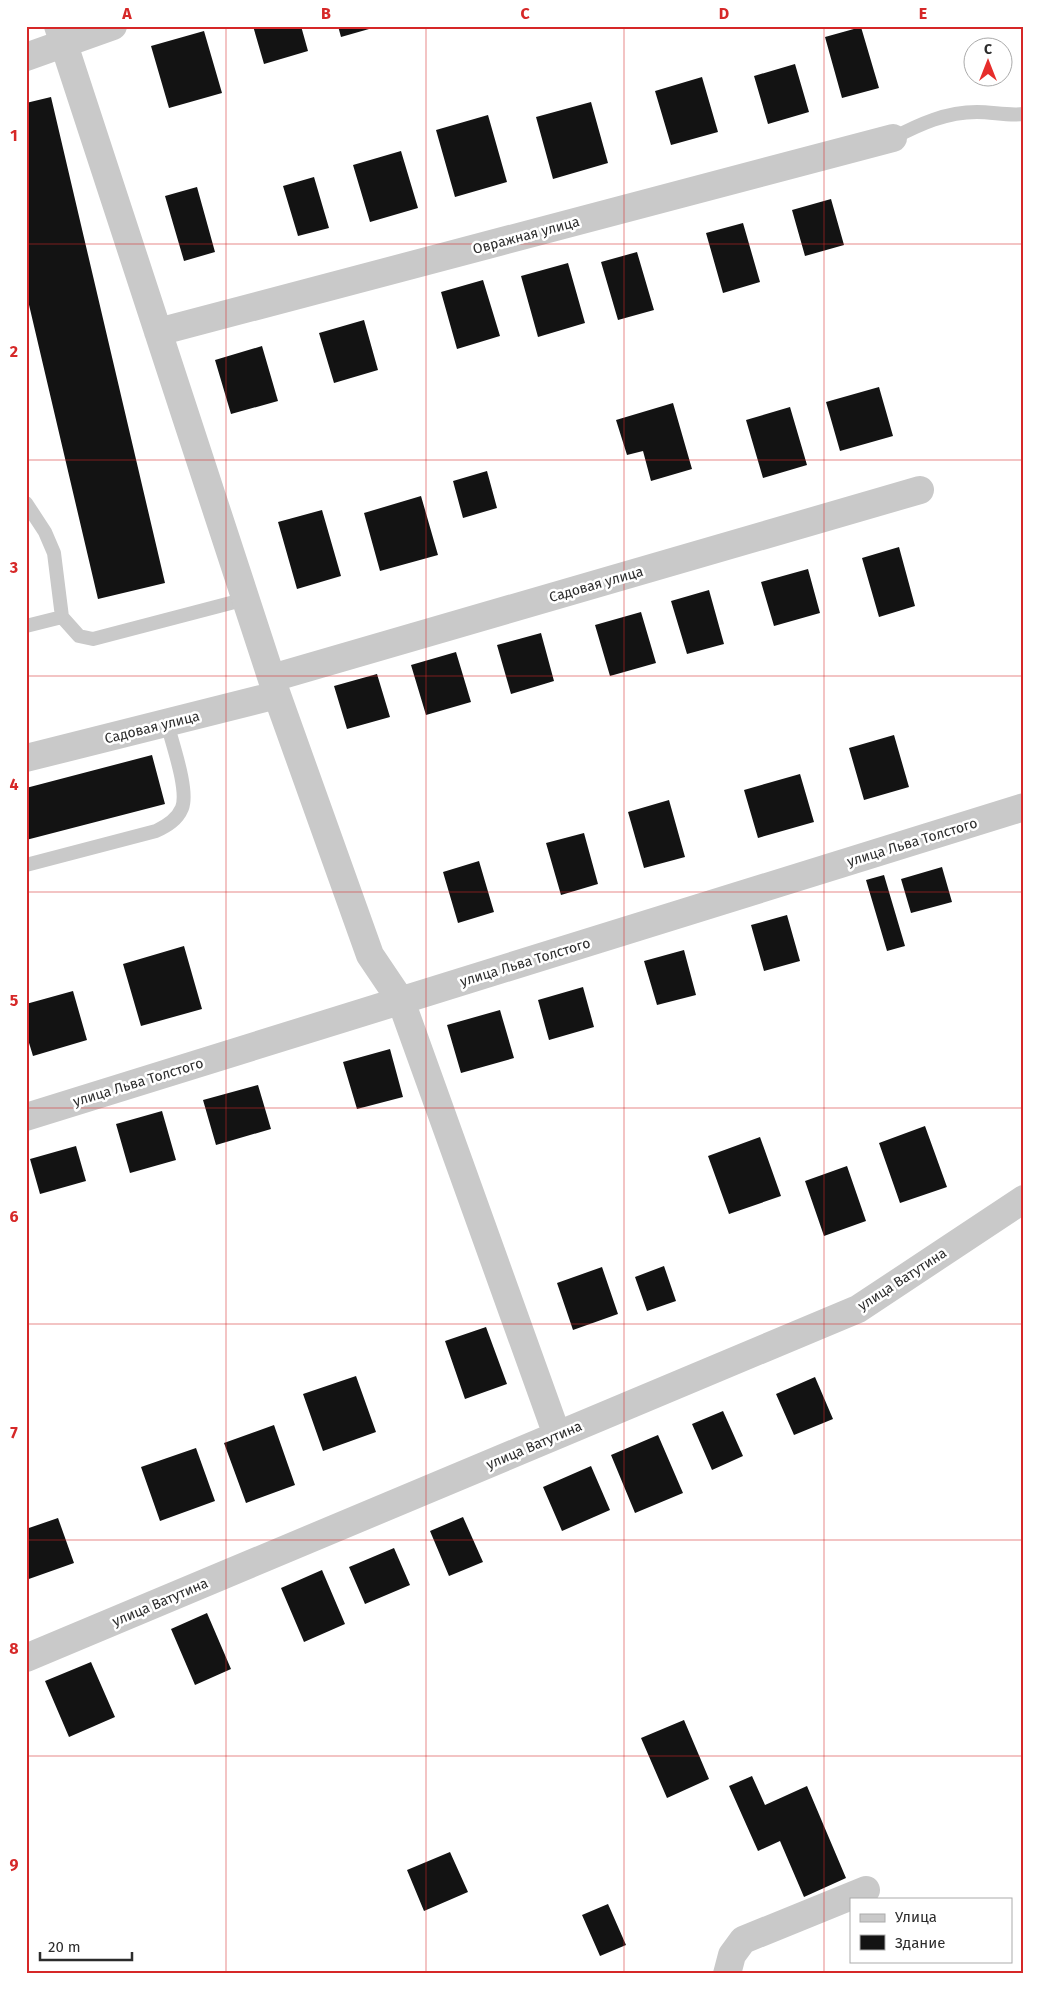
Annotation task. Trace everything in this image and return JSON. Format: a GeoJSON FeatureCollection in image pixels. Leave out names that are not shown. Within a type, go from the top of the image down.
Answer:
{"type":"FeatureCollection","features":[{"type":"Feature","properties":{"kind":"street"},"geometry":{"type":"LineString","coordinates":[[26,57],[61,35],[113,26]]}},
{"type":"Feature","properties":{"kind":"street"},"geometry":{"type":"LineString","coordinates":[[61,35],[274,686],[370,955],[401,1001],[557,1435]]}},
{"type":"Feature","properties":{"kind":"street","name":"Овражная улица"},"geometry":{"type":"LineString","coordinates":[[158,332],[893,138]]}},
{"type":"Feature","properties":{"kind":"street","name":"Садовая улица"},"geometry":{"type":"LineString","coordinates":[[26,758],[167,723],[274,686],[920,490]]}},
{"type":"Feature","properties":{"kind":"street","name":"улица Льва Толстого"},"geometry":{"type":"LineString","coordinates":[[26,1117],[1024,807]]}},
{"type":"Feature","properties":{"kind":"street","name":"улица Ватутина"},"geometry":{"type":"LineString","coordinates":[[26,1658],[858,1309],[1024,1199]]}},
{"type":"Feature","properties":{"kind":"street"},"geometry":{"type":"LineString","coordinates":[[728,1974],[732,1955],[743,1940],[866,1890]]}},
{"type":"Feature","properties":{"kind":"lane"},"geometry":{"type":"LineString","coordinates":[[893,138],[925,121],[949,114],[977,112],[1024,114]]}},
{"type":"Feature","properties":{"kind":"lane"},"geometry":{"type":"LineString","coordinates":[[26,503],[42,526],[54,554],[62,617],[80,636],[93,639],[246,599]]}},
{"type":"Feature","properties":{"kind":"lane"},"geometry":{"type":"LineString","coordinates":[[26,626],[62,617]]}},
{"type":"Feature","properties":{"kind":"lane"},"geometry":{"type":"LineString","coordinates":[[26,865],[156,831],[172,823],[182,808],[184,791],[167,723]]}},
{"type":"Feature","properties":{"kind":"building"},"geometry":{"type":"Polygon","coordinates":[[[253,26],[301,26],[308,51],[264,64],[253,26]]]}},
{"type":"Feature","properties":{"kind":"building"},"geometry":{"type":"Polygon","coordinates":[[[338,26],[369,26],[369,29],[341,37],[338,26]]]}},
{"type":"Feature","properties":{"kind":"building"},"geometry":{"type":"Polygon","coordinates":[[[861,27],[879,88],[842,98],[825,37],[861,27]]]}},
{"type":"Feature","properties":{"kind":"building"},"geometry":{"type":"Polygon","coordinates":[[[204,31],[222,93],[169,108],[151,46],[204,31]]]}},
{"type":"Feature","properties":{"kind":"building"},"geometry":{"type":"Polygon","coordinates":[[[795,64],[809,112],[768,124],[754,76],[795,64]]]}},
{"type":"Feature","properties":{"kind":"building"},"geometry":{"type":"Polygon","coordinates":[[[702,77],[718,132],[671,145],[655,91],[702,77]]]}},
{"type":"Feature","properties":{"kind":"building"},"geometry":{"type":"Polygon","coordinates":[[[51,97],[165,583],[98,599],[26,292],[26,103],[51,97]]]}},
{"type":"Feature","properties":{"kind":"building"},"geometry":{"type":"Polygon","coordinates":[[[591,102],[608,163],[553,179],[536,117],[591,102]]]}},
{"type":"Feature","properties":{"kind":"building"},"geometry":{"type":"Polygon","coordinates":[[[488,115],[507,182],[455,197],[436,130],[488,115]]]}},
{"type":"Feature","properties":{"kind":"building"},"geometry":{"type":"Polygon","coordinates":[[[401,151],[418,208],[370,222],[353,165],[401,151]]]}},
{"type":"Feature","properties":{"kind":"building"},"geometry":{"type":"Polygon","coordinates":[[[314,177],[329,228],[298,236],[283,186],[314,177]]]}},
{"type":"Feature","properties":{"kind":"building"},"geometry":{"type":"Polygon","coordinates":[[[197,187],[215,252],[184,261],[165,196],[197,187]]]}},
{"type":"Feature","properties":{"kind":"building"},"geometry":{"type":"Polygon","coordinates":[[[831,199],[844,245],[805,256],[792,210],[831,199]]]}},
{"type":"Feature","properties":{"kind":"building"},"geometry":{"type":"Polygon","coordinates":[[[743,223],[760,282],[723,293],[706,233],[743,223]]]}},
{"type":"Feature","properties":{"kind":"building"},"geometry":{"type":"Polygon","coordinates":[[[637,252],[654,310],[618,320],[601,262],[637,252]]]}},
{"type":"Feature","properties":{"kind":"building"},"geometry":{"type":"Polygon","coordinates":[[[568,263],[585,323],[538,337],[521,276],[568,263]]]}},
{"type":"Feature","properties":{"kind":"building"},"geometry":{"type":"Polygon","coordinates":[[[483,280],[500,336],[457,349],[441,292],[483,280]]]}},
{"type":"Feature","properties":{"kind":"building"},"geometry":{"type":"Polygon","coordinates":[[[364,320],[378,370],[334,383],[319,333],[364,320]]]}},
{"type":"Feature","properties":{"kind":"building"},"geometry":{"type":"Polygon","coordinates":[[[262,346],[278,401],[231,414],[215,360],[262,346]]]}},
{"type":"Feature","properties":{"kind":"building"},"geometry":{"type":"Polygon","coordinates":[[[879,387],[893,436],[840,451],[826,402],[879,387]]]}},
{"type":"Feature","properties":{"kind":"building"},"geometry":{"type":"Polygon","coordinates":[[[673,403],[692,469],[651,481],[643,451],[627,455],[616,420],[673,403]]]}},
{"type":"Feature","properties":{"kind":"building"},"geometry":{"type":"Polygon","coordinates":[[[790,407],[807,465],[763,478],[746,420],[790,407]]]}},
{"type":"Feature","properties":{"kind":"building"},"geometry":{"type":"Polygon","coordinates":[[[487,471],[497,508],[463,518],[453,481],[487,471]]]}},
{"type":"Feature","properties":{"kind":"building"},"geometry":{"type":"Polygon","coordinates":[[[421,496],[438,555],[380,571],[364,513],[421,496]]]}},
{"type":"Feature","properties":{"kind":"building"},"geometry":{"type":"Polygon","coordinates":[[[322,510],[341,576],[297,589],[278,522],[322,510]]]}},
{"type":"Feature","properties":{"kind":"building"},"geometry":{"type":"Polygon","coordinates":[[[899,547],[915,606],[879,617],[862,558],[899,547]]]}},
{"type":"Feature","properties":{"kind":"building"},"geometry":{"type":"Polygon","coordinates":[[[808,569],[820,613],[774,626],[761,582],[808,569]]]}},
{"type":"Feature","properties":{"kind":"building"},"geometry":{"type":"Polygon","coordinates":[[[709,590],[724,644],[687,654],[671,601],[709,590]]]}},
{"type":"Feature","properties":{"kind":"building"},"geometry":{"type":"Polygon","coordinates":[[[641,612],[656,663],[610,676],[595,625],[641,612]]]}},
{"type":"Feature","properties":{"kind":"building"},"geometry":{"type":"Polygon","coordinates":[[[541,633],[554,681],[511,694],[497,645],[541,633]]]}},
{"type":"Feature","properties":{"kind":"building"},"geometry":{"type":"Polygon","coordinates":[[[456,652],[471,702],[426,715],[411,665],[456,652]]]}},
{"type":"Feature","properties":{"kind":"building"},"geometry":{"type":"Polygon","coordinates":[[[377,674],[390,717],[347,729],[334,686],[377,674]]]}},
{"type":"Feature","properties":{"kind":"building"},"geometry":{"type":"Polygon","coordinates":[[[894,735],[909,787],[864,800],[849,748],[894,735]]]}},
{"type":"Feature","properties":{"kind":"building"},"geometry":{"type":"Polygon","coordinates":[[[152,755],[165,804],[26,840],[26,788],[152,755]]]}},
{"type":"Feature","properties":{"kind":"building"},"geometry":{"type":"Polygon","coordinates":[[[800,774],[814,822],[758,838],[744,790],[800,774]]]}},
{"type":"Feature","properties":{"kind":"building"},"geometry":{"type":"Polygon","coordinates":[[[669,800],[685,857],[644,868],[628,812],[669,800]]]}},
{"type":"Feature","properties":{"kind":"building"},"geometry":{"type":"Polygon","coordinates":[[[584,833],[598,884],[561,895],[546,843],[584,833]]]}},
{"type":"Feature","properties":{"kind":"building"},"geometry":{"type":"Polygon","coordinates":[[[479,861],[494,912],[458,923],[443,872],[479,861]]]}},
{"type":"Feature","properties":{"kind":"building"},"geometry":{"type":"Polygon","coordinates":[[[942,867],[952,902],[911,913],[901,879],[942,867]]]}},
{"type":"Feature","properties":{"kind":"building"},"geometry":{"type":"Polygon","coordinates":[[[884,875],[905,946],[887,951],[866,880],[884,875]]]}},
{"type":"Feature","properties":{"kind":"building"},"geometry":{"type":"Polygon","coordinates":[[[787,915],[800,961],[764,971],[751,925],[787,915]]]}},
{"type":"Feature","properties":{"kind":"building"},"geometry":{"type":"Polygon","coordinates":[[[184,946],[202,1009],[141,1026],[123,964],[184,946]]]}},
{"type":"Feature","properties":{"kind":"building"},"geometry":{"type":"Polygon","coordinates":[[[684,950],[696,995],[657,1005],[644,961],[684,950]]]}},
{"type":"Feature","properties":{"kind":"building"},"geometry":{"type":"Polygon","coordinates":[[[583,987],[594,1027],[549,1040],[538,1000],[583,987]]]}},
{"type":"Feature","properties":{"kind":"building"},"geometry":{"type":"Polygon","coordinates":[[[73,991],[87,1040],[33,1056],[26,1033],[26,1004],[73,991]]]}},
{"type":"Feature","properties":{"kind":"building"},"geometry":{"type":"Polygon","coordinates":[[[500,1010],[514,1058],[461,1073],[447,1025],[500,1010]]]}},
{"type":"Feature","properties":{"kind":"building"},"geometry":{"type":"Polygon","coordinates":[[[390,1049],[403,1097],[357,1109],[343,1062],[390,1049]]]}},
{"type":"Feature","properties":{"kind":"building"},"geometry":{"type":"Polygon","coordinates":[[[258,1085],[271,1129],[216,1145],[203,1100],[258,1085]]]}},
{"type":"Feature","properties":{"kind":"building"},"geometry":{"type":"Polygon","coordinates":[[[162,1111],[176,1160],[130,1173],[116,1124],[162,1111]]]}},
{"type":"Feature","properties":{"kind":"building"},"geometry":{"type":"Polygon","coordinates":[[[925,1126],[947,1187],[900,1203],[879,1143],[925,1126]]]}},
{"type":"Feature","properties":{"kind":"building"},"geometry":{"type":"Polygon","coordinates":[[[760,1137],[781,1196],[729,1214],[708,1156],[760,1137]]]}},
{"type":"Feature","properties":{"kind":"building"},"geometry":{"type":"Polygon","coordinates":[[[76,1146],[86,1181],[40,1194],[30,1159],[76,1146]]]}},
{"type":"Feature","properties":{"kind":"building"},"geometry":{"type":"Polygon","coordinates":[[[847,1166],[866,1221],[824,1236],[805,1181],[847,1166]]]}},
{"type":"Feature","properties":{"kind":"building"},"geometry":{"type":"Polygon","coordinates":[[[664,1266],[676,1301],[647,1311],[635,1277],[664,1266]]]}},
{"type":"Feature","properties":{"kind":"building"},"geometry":{"type":"Polygon","coordinates":[[[602,1267],[618,1314],[573,1330],[557,1283],[602,1267]]]}},
{"type":"Feature","properties":{"kind":"building"},"geometry":{"type":"Polygon","coordinates":[[[486,1327],[507,1384],[465,1399],[445,1341],[486,1327]]]}},
{"type":"Feature","properties":{"kind":"building"},"geometry":{"type":"Polygon","coordinates":[[[356,1376],[376,1432],[323,1451],[303,1394],[356,1376]]]}},
{"type":"Feature","properties":{"kind":"building"},"geometry":{"type":"Polygon","coordinates":[[[815,1377],[833,1419],[794,1435],[776,1394],[815,1377]]]}},
{"type":"Feature","properties":{"kind":"building"},"geometry":{"type":"Polygon","coordinates":[[[723,1411],[743,1456],[712,1470],[692,1424],[723,1411]]]}},
{"type":"Feature","properties":{"kind":"building"},"geometry":{"type":"Polygon","coordinates":[[[274,1425],[295,1485],[246,1503],[224,1443],[274,1425]]]}},
{"type":"Feature","properties":{"kind":"building"},"geometry":{"type":"Polygon","coordinates":[[[658,1435],[683,1493],[635,1513],[611,1455],[658,1435]]]}},
{"type":"Feature","properties":{"kind":"building"},"geometry":{"type":"Polygon","coordinates":[[[196,1448],[215,1501],[160,1521],[141,1467],[196,1448]]]}},
{"type":"Feature","properties":{"kind":"building"},"geometry":{"type":"Polygon","coordinates":[[[591,1466],[610,1510],[562,1531],[543,1487],[591,1466]]]}},
{"type":"Feature","properties":{"kind":"building"},"geometry":{"type":"Polygon","coordinates":[[[463,1517],[483,1562],[449,1576],[430,1531],[463,1517]]]}},
{"type":"Feature","properties":{"kind":"building"},"geometry":{"type":"Polygon","coordinates":[[[58,1518],[74,1563],[26,1580],[26,1529],[58,1518]]]}},
{"type":"Feature","properties":{"kind":"building"},"geometry":{"type":"Polygon","coordinates":[[[394,1548],[410,1585],[365,1604],[349,1567],[394,1548]]]}},
{"type":"Feature","properties":{"kind":"building"},"geometry":{"type":"Polygon","coordinates":[[[322,1570],[345,1624],[304,1642],[281,1588],[322,1570]]]}},
{"type":"Feature","properties":{"kind":"building"},"geometry":{"type":"Polygon","coordinates":[[[207,1613],[231,1669],[195,1685],[171,1629],[207,1613]]]}},
{"type":"Feature","properties":{"kind":"building"},"geometry":{"type":"Polygon","coordinates":[[[91,1662],[115,1717],[69,1737],[45,1681],[91,1662]]]}},
{"type":"Feature","properties":{"kind":"building"},"geometry":{"type":"Polygon","coordinates":[[[684,1720],[709,1779],[667,1798],[641,1738],[684,1720]]]}},
{"type":"Feature","properties":{"kind":"building"},"geometry":{"type":"Polygon","coordinates":[[[752,1776],[765,1805],[807,1786],[846,1878],[804,1897],[780,1841],[758,1851],[729,1786],[752,1776]]]}},
{"type":"Feature","properties":{"kind":"building"},"geometry":{"type":"Polygon","coordinates":[[[450,1852],[468,1892],[424,1911],[407,1870],[450,1852]]]}},
{"type":"Feature","properties":{"kind":"building"},"geometry":{"type":"Polygon","coordinates":[[[608,1904],[626,1945],[600,1956],[582,1915],[608,1904]]]}}]}
